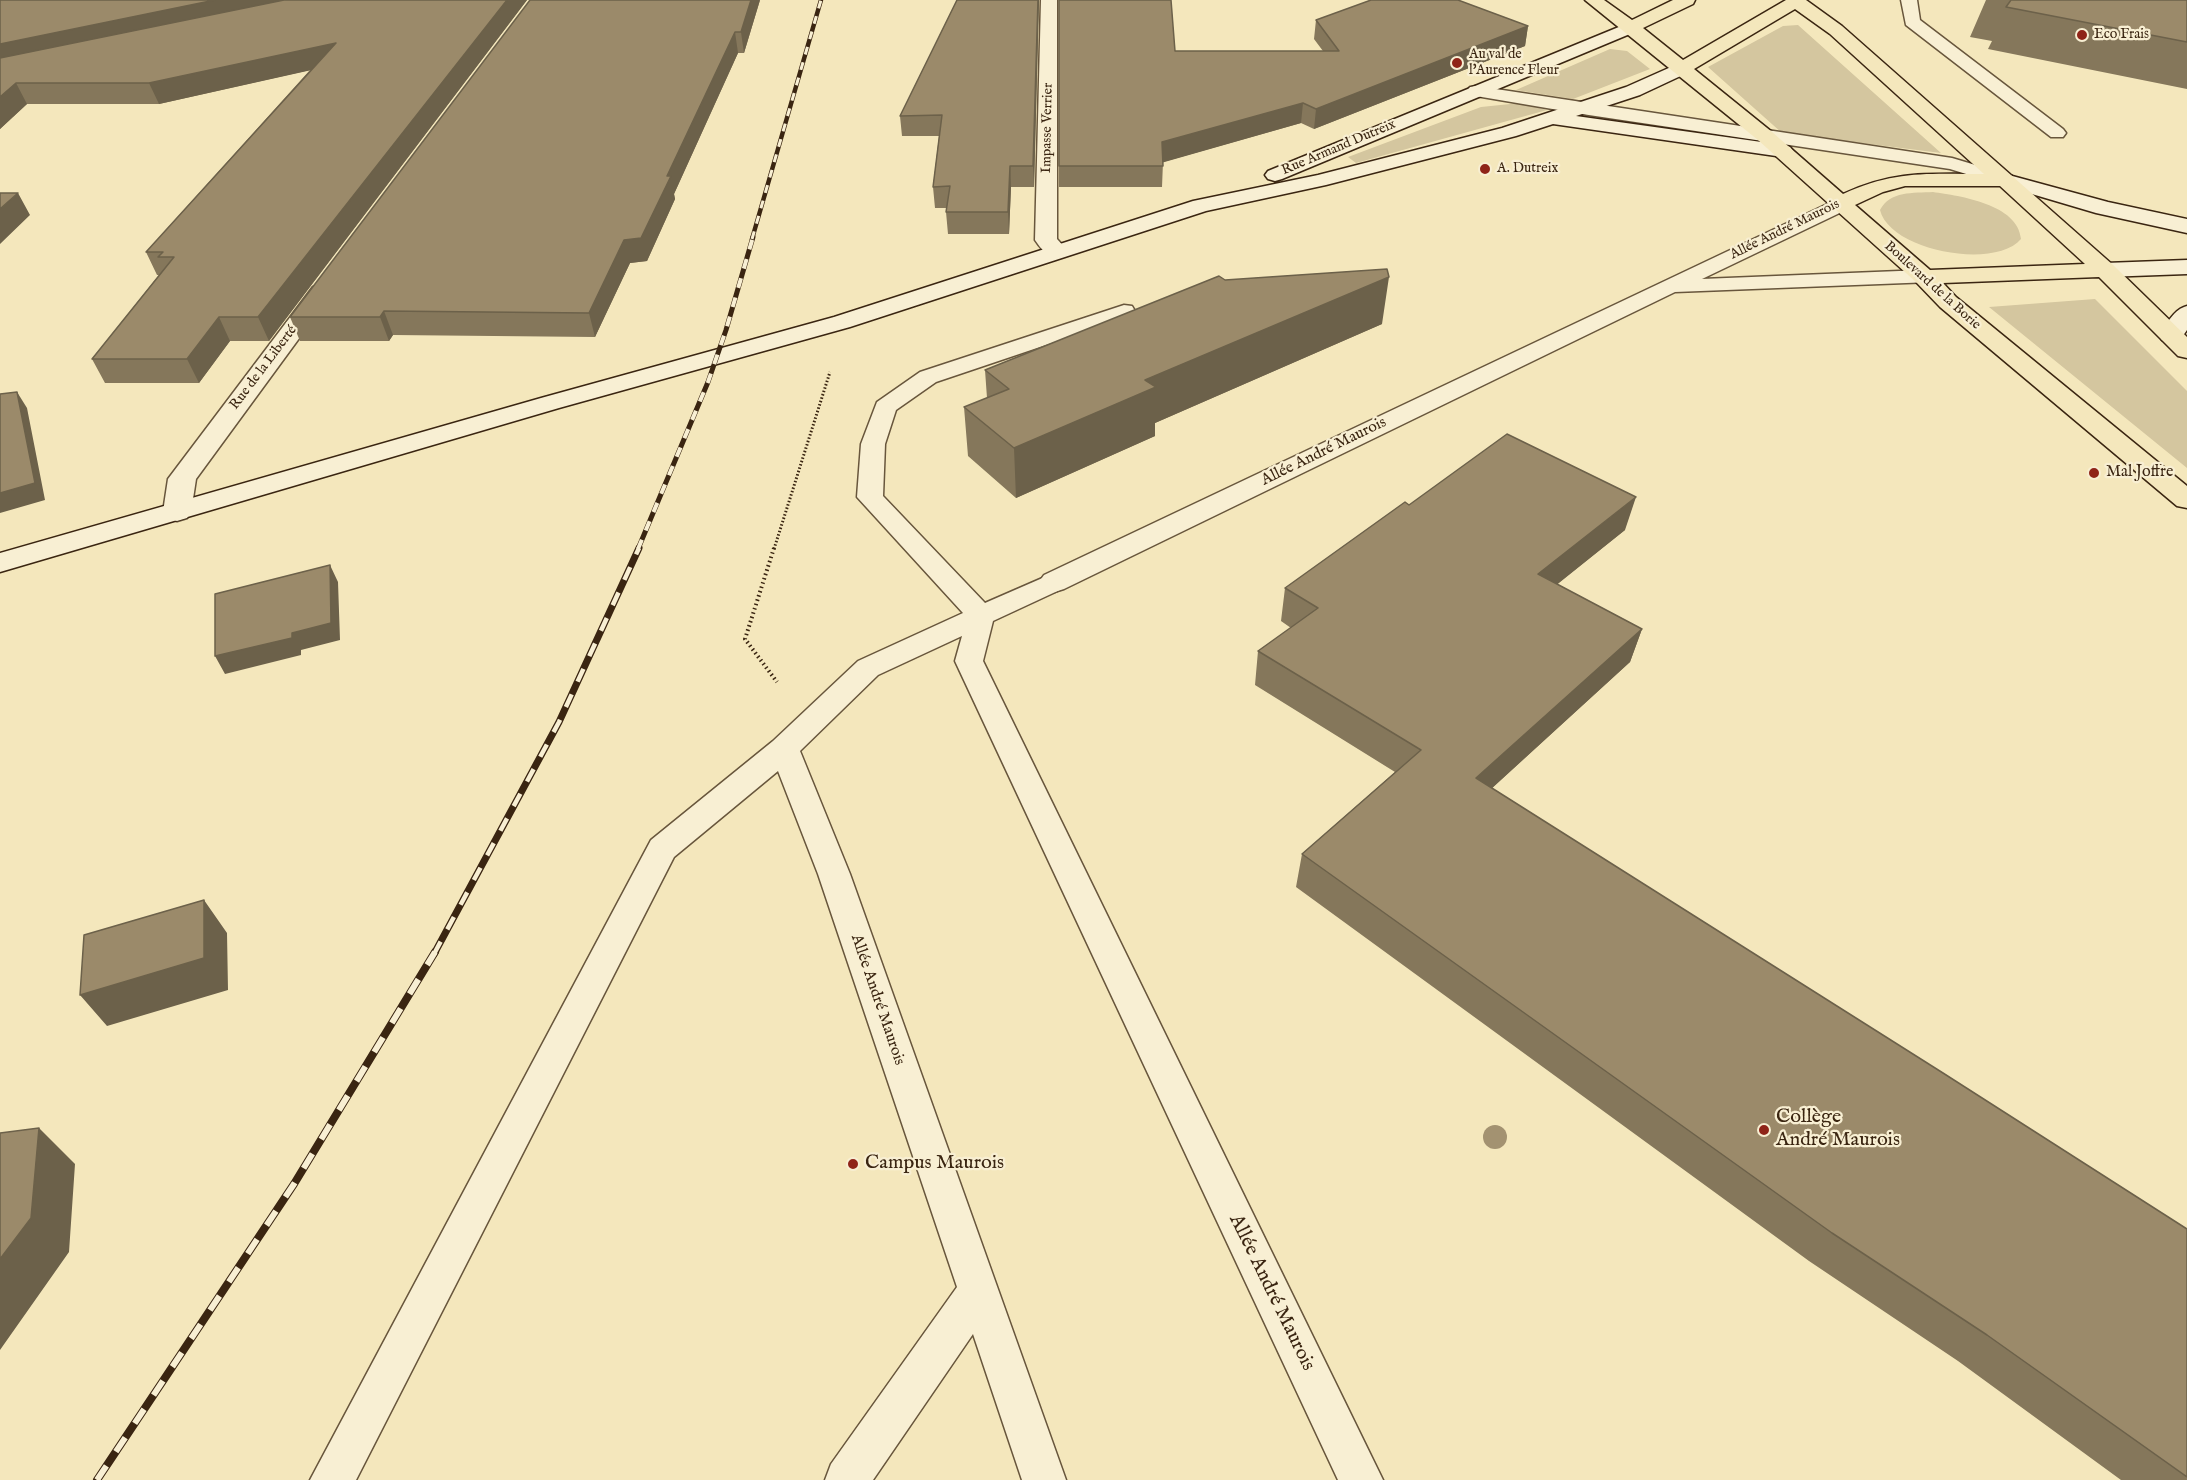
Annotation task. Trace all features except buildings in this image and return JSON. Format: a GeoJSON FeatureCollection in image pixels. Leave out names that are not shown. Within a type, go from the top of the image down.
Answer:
{"type":"FeatureCollection","features":[{"type":"Feature","properties":{"kind":"main road","name":"Impasse Verrier"},"geometry":{"type":"LineString","coordinates":[[1049,0],[1047,240],[1057,251]]}},
{"type":"Feature","properties":{"kind":"main road","name":"Boulevard de la Borie"},"geometry":{"type":"LineString","coordinates":[[1593,0],[1631,27],[1680,69],[1766,136],[1839,204],[1924,277],[1948,302],[2187,500]]}},
{"type":"Feature","properties":{"kind":"main road"},"geometry":{"type":"LineString","coordinates":[[1631,27],[1687,0]]}},
{"type":"Feature","properties":{"kind":"main road"},"geometry":{"type":"LineString","coordinates":[[0,563],[561,400],[842,322],[1201,206],[1319,181],[1445,150],[1552,119],[1633,91],[1680,69],[1796,0],[1836,30],[2005,180],[2105,270],[2179,343],[2187,313]]}},
{"type":"Feature","properties":{"kind":"main road","name":"Rue Armand Dutreix"},"geometry":{"type":"LineString","coordinates":[[1201,206],[1631,27]]}},
{"type":"Feature","properties":{"kind":"main road"},"geometry":{"type":"LineString","coordinates":[[1552,119],[1783,151]]}},
{"type":"Feature","properties":{"kind":"main road","name":"Allée André Maurois"},"geometry":{"type":"LineString","coordinates":[[1054,582],[1876,187],[1905,180],[2005,180]]}},
{"type":"Feature","properties":{"kind":"main road"},"geometry":{"type":"LineString","coordinates":[[2005,180],[2104,208],[2187,226]]}},
{"type":"Feature","properties":{"kind":"main road"},"geometry":{"type":"LineString","coordinates":[[1924,277],[2187,267]]}},
{"type":"Feature","properties":{"kind":"main road","name":"Allée André Maurois"},"geometry":{"type":"LineString","coordinates":[[1667,287],[1924,277]]}},
{"type":"Feature","properties":{"kind":"main road","name":"Rue de la Liberté"},"geometry":{"type":"LineString","coordinates":[[177,512],[182,479],[332,278]]}},
{"type":"Feature","properties":{"kind":"lane"},"geometry":{"type":"LineString","coordinates":[[1910,0],[1912,22],[2057,133]]}},
{"type":"Feature","properties":{"kind":"lane"},"geometry":{"type":"LineString","coordinates":[[1476,91],[1952,164],[2005,180]]}},
{"type":"Feature","properties":{"kind":"lane"},"geometry":{"type":"LineString","coordinates":[[981,615],[870,497],[873,444],[885,407],[928,377],[1124,310]]}},
{"type":"Feature","properties":{"kind":"lane","name":"Allée André Maurois"},"geometry":{"type":"LineString","coordinates":[[1044,1480],[834,874],[797,736],[868,668],[1054,582]]}},
{"type":"Feature","properties":{"kind":"lane","name":"Allée André Maurois"},"geometry":{"type":"LineString","coordinates":[[981,615],[969,661],[1361,1480]]}},
{"type":"Feature","properties":{"kind":"lane"},"geometry":{"type":"LineString","coordinates":[[332,1480],[662,849],[797,736]]}},
{"type":"Feature","properties":{"kind":"lane"},"geometry":{"type":"LineString","coordinates":[[847,1480],[978,1291]]}},
{"type":"Feature","properties":{"kind":"path"},"geometry":{"type":"LineString","coordinates":[[797,736],[745,639],[829,378],[831,355],[842,322]]}},
{"type":"Feature","properties":{"kind":"shaded area"},"geometry":{"type":"Polygon","coordinates":[[[1798,25],[1941,153],[1782,133],[1708,67],[1783,26],[1798,25]]]}},
{"type":"Feature","properties":{"kind":"shaded area"},"geometry":{"type":"Polygon","coordinates":[[[1610,49],[1627,51],[1650,69],[1573,99],[1516,90],[1610,49]]]}},
{"type":"Feature","properties":{"kind":"shaded area"},"geometry":{"type":"Polygon","coordinates":[[[1520,103],[1547,110],[1356,163],[1348,157],[1481,107],[1520,103]]]}},
{"type":"Feature","properties":{"kind":"shaded area"},"geometry":{"type":"Polygon","coordinates":[[[1933,192],[1972,199],[1999,210],[2010,217],[2021,239],[2008,248],[1989,253],[1944,252],[1903,236],[1888,224],[1880,210],[1884,204],[1896,196],[1933,192]]]}},
{"type":"Feature","properties":{"kind":"shaded area"},"geometry":{"type":"Polygon","coordinates":[[[2095,299],[2187,391],[2187,468],[1989,307],[2095,299]]]}},
{"type":"Feature","properties":{"kind":"railway"},"geometry":{"type":"LineString","coordinates":[[752,239],[821,0]]}},
{"type":"Feature","properties":{"kind":"railway"},"geometry":{"type":"LineString","coordinates":[[638,549],[708,382],[753,237]]}},
{"type":"Feature","properties":{"kind":"railway"},"geometry":{"type":"LineString","coordinates":[[434,954],[559,722],[639,548]]}},
{"type":"Feature","properties":{"kind":"railway"},"geometry":{"type":"LineString","coordinates":[[97,1480],[294,1184],[435,952]]}},
{"type":"Feature","properties":{"kind":"place","name":"Eco Frais"},"geometry":{"type":"Point","coordinates":[2082,35]}},
{"type":"Feature","properties":{"kind":"place","name":"Au val de l'Aurence Fleur"},"geometry":{"type":"Point","coordinates":[1457,63]}},
{"type":"Feature","properties":{"kind":"place","name":"A. Dutreix"},"geometry":{"type":"Point","coordinates":[1485,169]}},
{"type":"Feature","properties":{"kind":"place","name":"Mal Joffre"},"geometry":{"type":"Point","coordinates":[2094,473]}},
{"type":"Feature","properties":{"kind":"place","name":"Collège André Maurois"},"geometry":{"type":"Point","coordinates":[1764,1130]}},
{"type":"Feature","properties":{"kind":"place","name":"Campus Maurois"},"geometry":{"type":"Point","coordinates":[853,1164]}}]}
